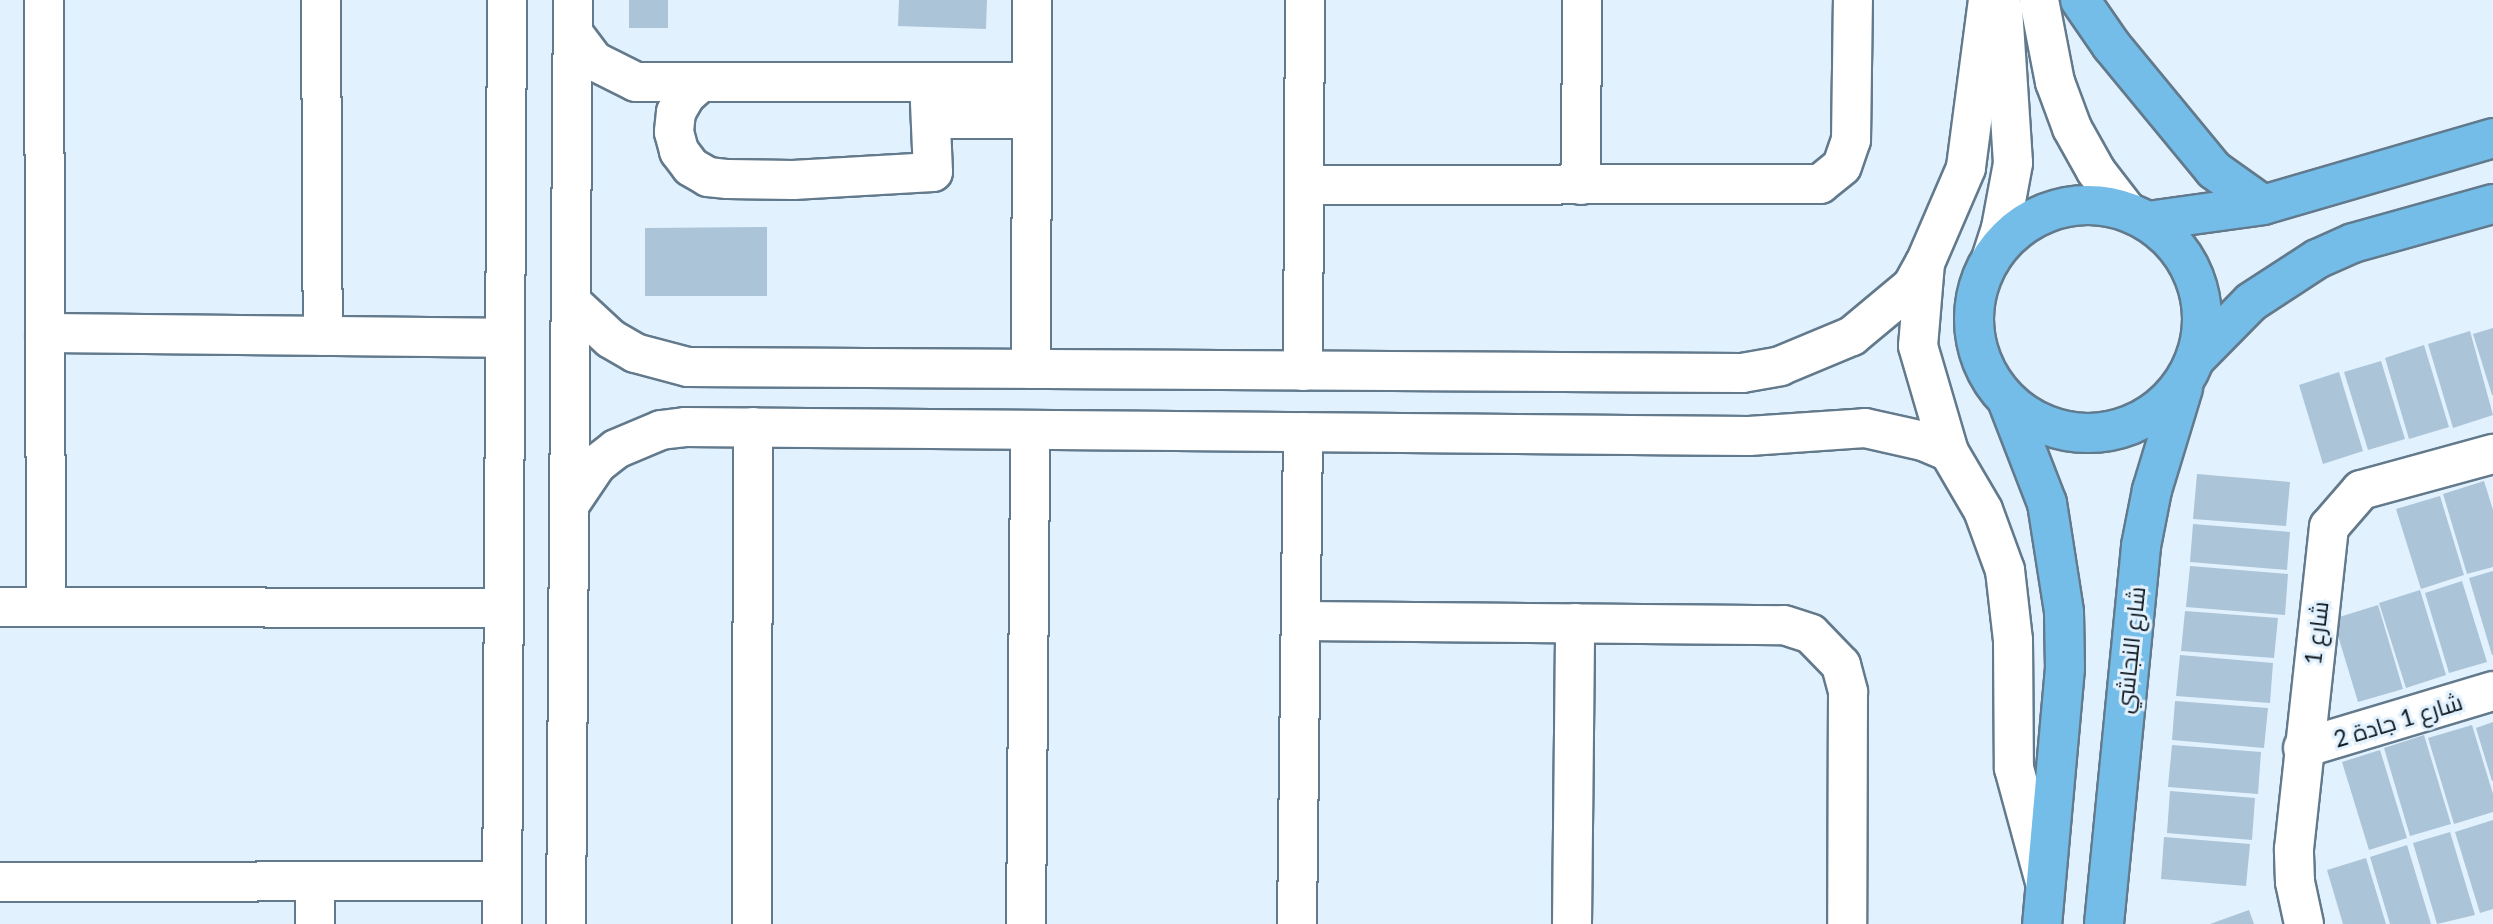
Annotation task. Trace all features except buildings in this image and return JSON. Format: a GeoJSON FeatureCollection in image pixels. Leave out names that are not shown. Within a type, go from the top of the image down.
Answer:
{"type":"FeatureCollection","features":[{"type":"Feature","properties":{"kind":"main road"},"geometry":{"type":"LineString","coordinates":[[2080,0],[2111,45],[2214,170],[2263,205]]}},
{"type":"Feature","properties":{"kind":"main road"},"geometry":{"type":"LineString","coordinates":[[2042,924],[2065,668],[2064,612],[2047,503],[2007,400],[1980,357],[1974,333],[1979,282],[1991,259],[2007,239],[2050,211],[2101,205],[2137,216],[2263,205],[2493,138]]}},
{"type":"Feature","properties":{"kind":"main road","name":"شارع النجاشي"},"geometry":{"type":"LineString","coordinates":[[2104,924],[2141,546],[2152,490],[2191,370],[2251,302],[2317,259],[2353,243],[2493,204]]}},
{"type":"Feature","properties":{"kind":"main road"},"geometry":{"type":"LineString","coordinates":[[2007,400],[2050,427],[2100,433],[2149,417],[2191,370],[2203,307],[2197,281],[2185,257],[2137,216]]}},
{"type":"Feature","properties":{"kind":"street"},"geometry":{"type":"LineString","coordinates":[[44,0],[46,607]]}},
{"type":"Feature","properties":{"kind":"street"},"geometry":{"type":"LineString","coordinates":[[321,0],[323,336]]}},
{"type":"Feature","properties":{"kind":"street"},"geometry":{"type":"LineString","coordinates":[[502,924],[507,0]]}},
{"type":"Feature","properties":{"kind":"street"},"geometry":{"type":"LineString","coordinates":[[1031,0],[1031,369]]}},
{"type":"Feature","properties":{"kind":"street"},"geometry":{"type":"LineString","coordinates":[[1303,370],[1305,0]]}},
{"type":"Feature","properties":{"kind":"street"},"geometry":{"type":"LineString","coordinates":[[1581,186],[1582,0]]}},
{"type":"Feature","properties":{"kind":"street"},"geometry":{"type":"LineString","coordinates":[[1304,184],[1806,187],[1832,177],[1849,154],[1852,140],[1853,0]]}},
{"type":"Feature","properties":{"kind":"street"},"geometry":{"type":"LineString","coordinates":[[571,302],[611,339],[635,353],[688,367],[1742,373],[1780,366],[1852,336],[1912,286],[1925,263],[1966,168],[1987,0]]}},
{"type":"Feature","properties":{"kind":"street"},"geometry":{"type":"LineString","coordinates":[[1991,259],[2001,228],[2013,163],[2003,0]]}},
{"type":"Feature","properties":{"kind":"street"},"geometry":{"type":"LineString","coordinates":[[2039,0],[2055,82],[2072,128],[2096,171],[2137,216]]}},
{"type":"Feature","properties":{"kind":"street"},"geometry":{"type":"LineString","coordinates":[[573,17],[594,61],[621,78],[930,100],[1031,100]]}},
{"type":"Feature","properties":{"kind":"street"},"geometry":{"type":"LineString","coordinates":[[566,924],[573,17]]}},
{"type":"Feature","properties":{"kind":"street"},"geometry":{"type":"LineString","coordinates":[[701,82],[681,103],[674,132],[679,151],[691,167],[708,177],[793,180],[933,172],[930,100]]}},
{"type":"Feature","properties":{"kind":"street"},"geometry":{"type":"LineString","coordinates":[[1925,263],[1918,346],[1949,452],[1983,510],[2005,570],[2013,640],[2014,768],[2046,885]]}},
{"type":"Feature","properties":{"kind":"street"},"geometry":{"type":"LineString","coordinates":[[45,333],[505,338]]}},
{"type":"Feature","properties":{"kind":"street"},"geometry":{"type":"LineString","coordinates":[[570,504],[597,464],[638,437],[685,427],[1749,436],[1865,428],[1913,438],[1949,452]]}},
{"type":"Feature","properties":{"kind":"street"},"geometry":{"type":"LineString","coordinates":[[752,924],[753,428]]}},
{"type":"Feature","properties":{"kind":"street"},"geometry":{"type":"LineString","coordinates":[[1026,924],[1030,430]]}},
{"type":"Feature","properties":{"kind":"street"},"geometry":{"type":"LineString","coordinates":[[1297,924],[1303,432]]}},
{"type":"Feature","properties":{"kind":"street","name":"شارع 1"},"geometry":{"type":"LineString","coordinates":[[2304,924],[2295,882],[2294,849],[2302,748],[2329,527],[2361,490],[2493,454]]}},
{"type":"Feature","properties":{"kind":"street"},"geometry":{"type":"LineString","coordinates":[[0,607],[503,608]]}},
{"type":"Feature","properties":{"kind":"street"},"geometry":{"type":"LineString","coordinates":[[1301,621],[1784,625],[1811,634],[1828,647],[1841,664],[1848,692],[1847,924]]}},
{"type":"Feature","properties":{"kind":"street"},"geometry":{"type":"LineString","coordinates":[[1572,924],[1575,623]]}},
{"type":"Feature","properties":{"kind":"street","name":"شارع 1 جادة 2"},"geometry":{"type":"LineString","coordinates":[[2302,748],[2493,691]]}},
{"type":"Feature","properties":{"kind":"street"},"geometry":{"type":"LineString","coordinates":[[315,881],[315,924]]}},
{"type":"Feature","properties":{"kind":"street"},"geometry":{"type":"LineString","coordinates":[[0,882],[502,881]]}}]}
